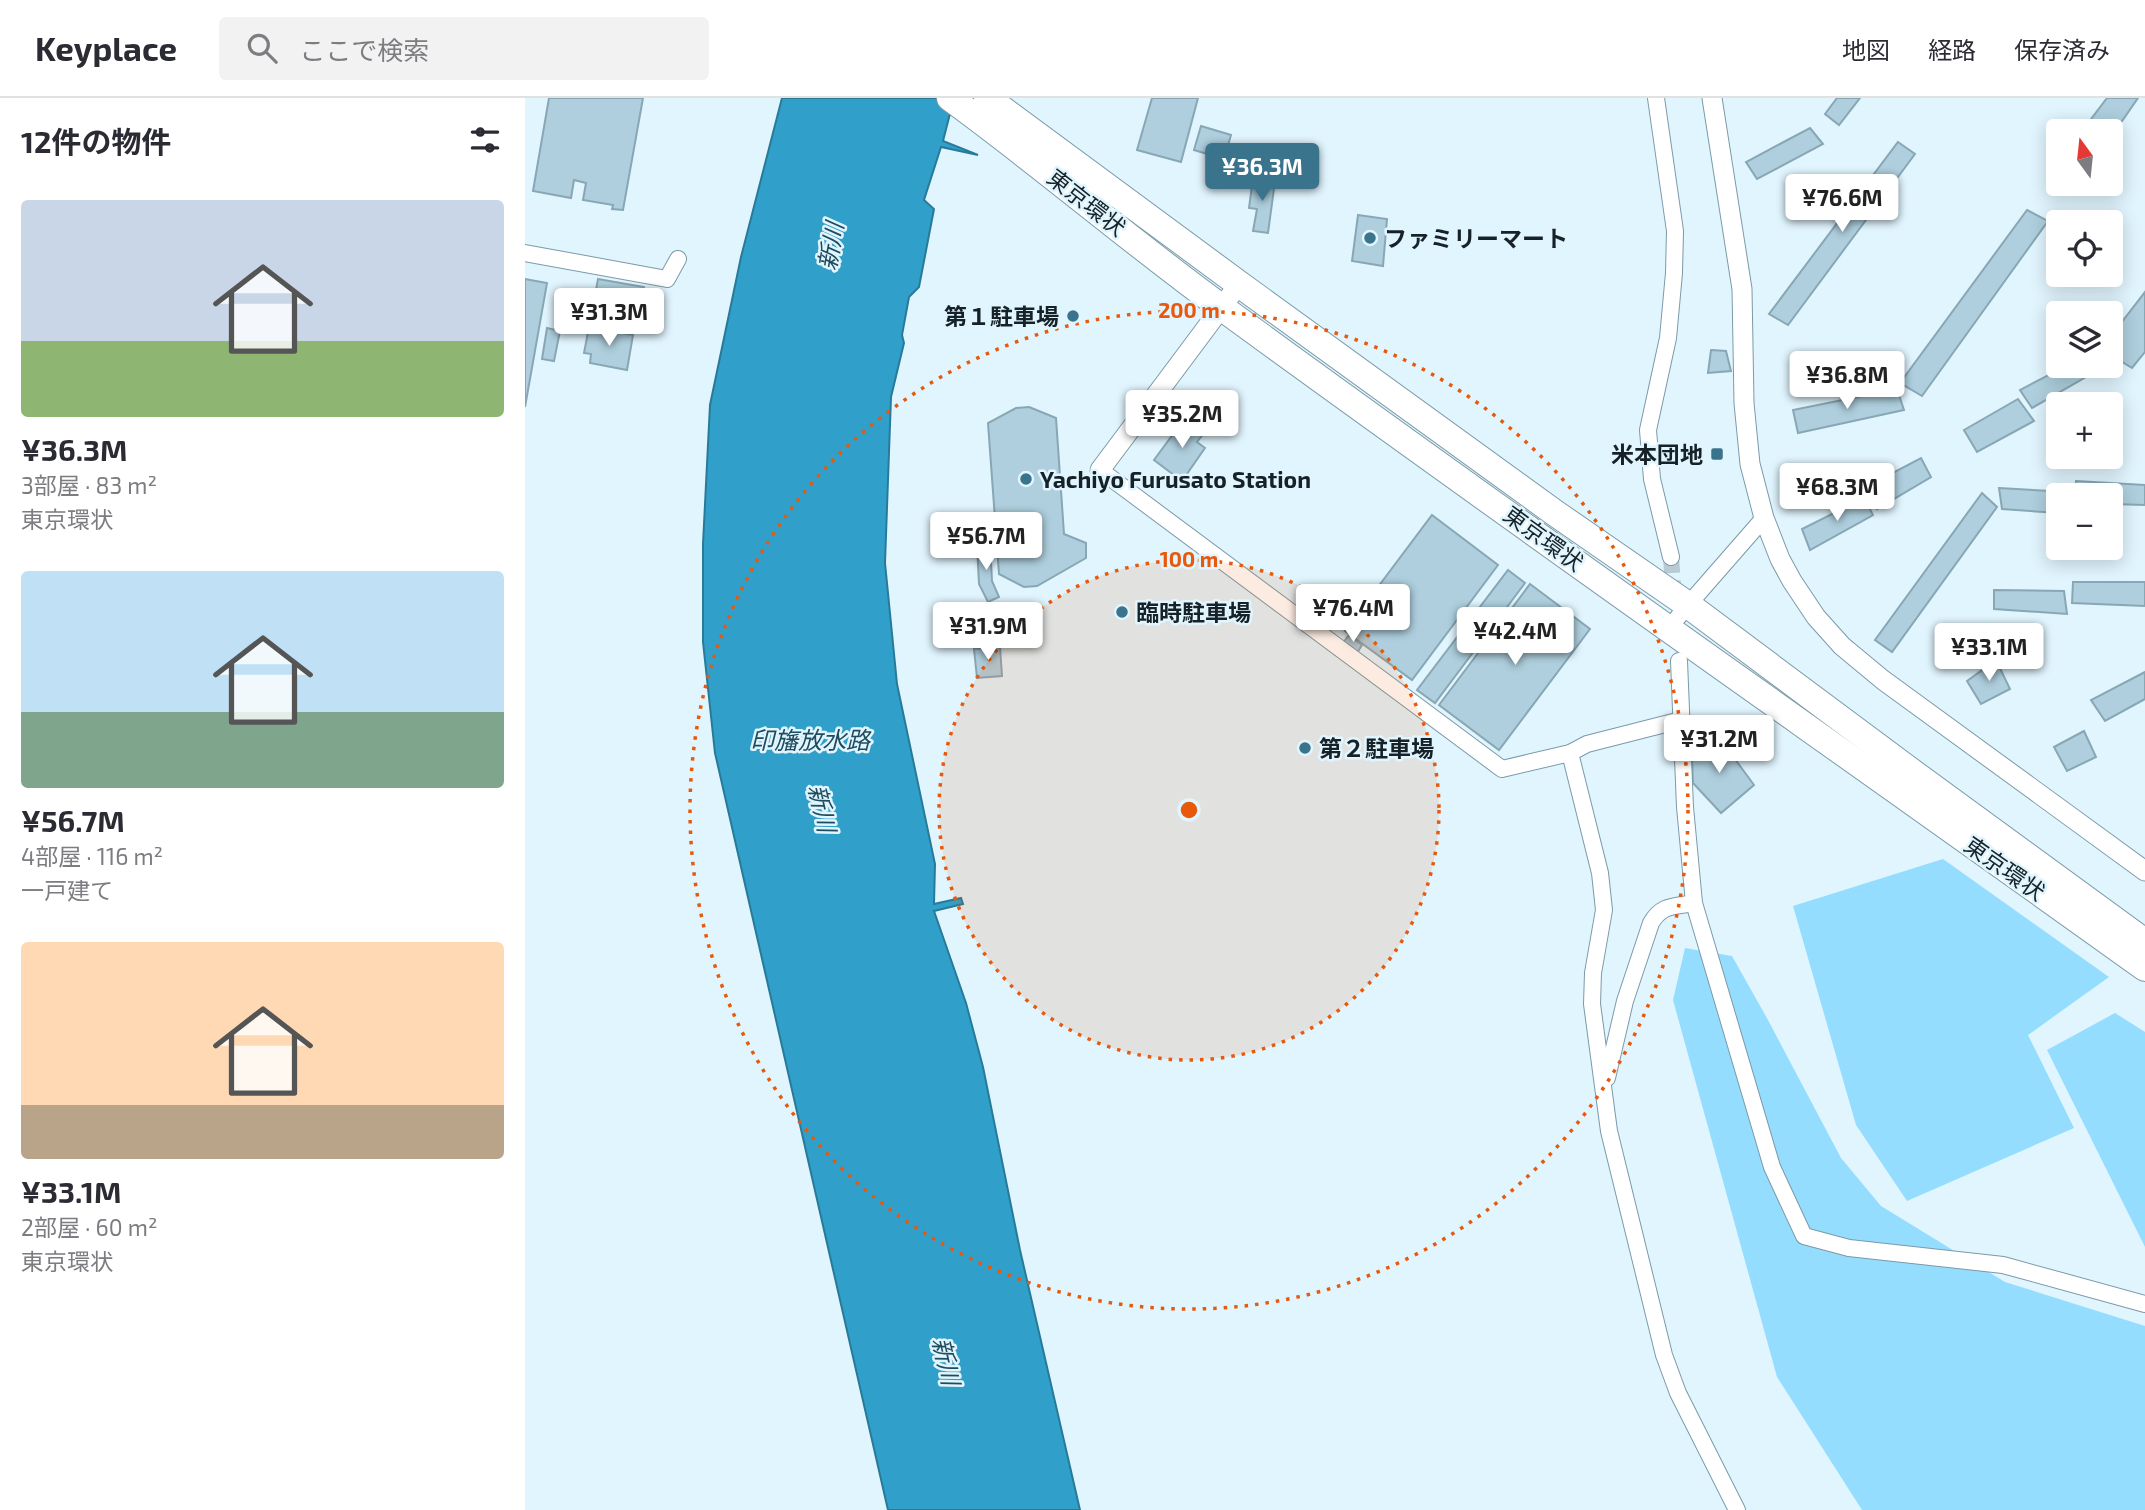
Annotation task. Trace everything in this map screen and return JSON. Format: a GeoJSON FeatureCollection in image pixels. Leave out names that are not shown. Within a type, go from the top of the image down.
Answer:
{"type":"FeatureCollection","features":[{"type":"Feature","properties":{"kind":"highway","name":"東京環状"},"geometry":{"type":"LineString","coordinates":[[950,98],[1024,138],[1316,338],[1555,513],[1688,605],[2145,942]]}},
{"type":"Feature","properties":{"kind":"highway","name":"東京環状"},"geometry":{"type":"LineString","coordinates":[[988,98],[1024,138],[1222,308],[1814,734],[2145,968]]}},
{"type":"Feature","properties":{"kind":"street"},"geometry":{"type":"LineString","coordinates":[[1656,98],[1675,231],[1675,263],[1668,338],[1648,430],[1652,479],[1671,557]]}},
{"type":"Feature","properties":{"kind":"street"},"geometry":{"type":"LineString","coordinates":[[1712,98],[1742,289],[1744,403],[1750,464],[1764,518],[1792,581],[1816,617],[1842,646],[1883,680],[2145,871]]}},
{"type":"Feature","properties":{"kind":"street"},"geometry":{"type":"LineString","coordinates":[[525,253],[667,279],[678,259]]}},
{"type":"Feature","properties":{"kind":"street"},"geometry":{"type":"LineString","coordinates":[[1239,284],[1100,470],[1501,769],[1681,720]]}},
{"type":"Feature","properties":{"kind":"street"},"geometry":{"type":"LineString","coordinates":[[1669,628],[1764,518]]}},
{"type":"Feature","properties":{"kind":"street"},"geometry":{"type":"LineString","coordinates":[[1679,661],[1685,807],[1694,903],[1772,1167],[1804,1236],[1849,1248],[2003,1265],[2145,1304]]}},
{"type":"Feature","properties":{"kind":"street"},"geometry":{"type":"LineString","coordinates":[[1570,752],[1600,873],[1604,909],[1593,973],[1592,1004],[1609,1131],[1664,1355],[1678,1394],[1737,1510]]}},
{"type":"Feature","properties":{"kind":"street"},"geometry":{"type":"LineString","coordinates":[[1605,1094],[1610,1060],[1625,1000],[1651,923],[1657,913],[1665,909],[1694,903]]}},
{"type":"Feature","properties":{"kind":"shaded area"},"geometry":{"type":"Polygon","coordinates":[[[1943,859],[2109,977],[2028,1035],[2074,1128],[1907,1201],[1856,1125],[1793,906],[1943,859]]]}},
{"type":"Feature","properties":{"kind":"shaded area"},"geometry":{"type":"Polygon","coordinates":[[[1685,948],[1732,956],[1841,1158],[1881,1206],[2005,1282],[2145,1326],[2145,1510],[1862,1510],[1777,1377],[1673,1000],[1685,948]]]}},
{"type":"Feature","properties":{"kind":"shaded area"},"geometry":{"type":"Polygon","coordinates":[[[2115,1013],[2145,1032],[2145,1247],[2047,1050],[2115,1013]]]}},
{"type":"Feature","properties":{"kind":"water","name":"印旛放水路"},"geometry":{"type":"Polygon","coordinates":[[[782,98],[954,98],[943,141],[978,155],[941,147],[924,200],[934,209],[919,287],[909,297],[902,335],[904,343],[891,397],[885,563],[897,684],[935,864],[934,904],[961,898],[963,904],[934,911],[966,1003],[983,1067],[1020,1250],[1080,1510],[888,1510],[715,753],[703,642],[703,544],[710,405],[741,257],[782,98]]]}},
{"type":"Feature","properties":{"kind":"building"},"geometry":{"type":"Polygon","coordinates":[[[549,98],[643,98],[623,210],[612,209],[613,205],[583,200],[586,183],[574,180],[571,198],[533,191],[549,98]]]}},
{"type":"Feature","properties":{"kind":"building"},"geometry":{"type":"Polygon","coordinates":[[[1152,98],[1198,98],[1181,162],[1137,150],[1152,98]]]}},
{"type":"Feature","properties":{"kind":"building"},"geometry":{"type":"Polygon","coordinates":[[[1837,98],[1860,98],[1839,125],[1825,114],[1837,98]]]}},
{"type":"Feature","properties":{"kind":"building"},"geometry":{"type":"Polygon","coordinates":[[[2107,98],[2138,98],[2123,120],[2091,119],[2107,98]]]}},
{"type":"Feature","properties":{"kind":"building"},"geometry":{"type":"Polygon","coordinates":[[[1201,126],[1231,135],[1224,159],[1194,150],[1201,126]]]}},
{"type":"Feature","properties":{"kind":"building"},"geometry":{"type":"Polygon","coordinates":[[[1810,128],[1823,144],[1757,179],[1746,162],[1810,128]]]}},
{"type":"Feature","properties":{"kind":"building"},"geometry":{"type":"Polygon","coordinates":[[[1898,142],[1915,154],[1788,325],[1769,314],[1898,142]]]}},
{"type":"Feature","properties":{"kind":"building"},"geometry":{"type":"Polygon","coordinates":[[[1264,155],[1276,157],[1273,179],[1260,177],[1264,155]]]}},
{"type":"Feature","properties":{"kind":"building"},"geometry":{"type":"Polygon","coordinates":[[[1253,178],[1275,181],[1268,233],[1253,231],[1257,209],[1249,208],[1253,178]]]}},
{"type":"Feature","properties":{"kind":"building"},"geometry":{"type":"Polygon","coordinates":[[[2027,210],[2046,220],[2046,224],[1922,396],[1900,383],[2027,210]]]}},
{"type":"Feature","properties":{"kind":"building"},"geometry":{"type":"Polygon","coordinates":[[[1358,215],[1387,219],[1383,266],[1352,261],[1358,215]]]}},
{"type":"Feature","properties":{"kind":"building"},"geometry":{"type":"Polygon","coordinates":[[[525,279],[547,283],[525,407],[525,279]]]}},
{"type":"Feature","properties":{"kind":"building"},"geometry":{"type":"Polygon","coordinates":[[[598,279],[644,287],[639,314],[593,306],[598,279]]]}},
{"type":"Feature","properties":{"kind":"building"},"geometry":{"type":"Polygon","coordinates":[[[2145,292],[2145,352],[2132,368],[2123,362],[2123,320],[2145,292]]]}},
{"type":"Feature","properties":{"kind":"building"},"geometry":{"type":"Polygon","coordinates":[[[589,327],[633,335],[627,370],[590,363],[591,354],[584,353],[589,327]]]}},
{"type":"Feature","properties":{"kind":"building"},"geometry":{"type":"Polygon","coordinates":[[[547,328],[560,331],[554,361],[542,359],[547,328]]]}},
{"type":"Feature","properties":{"kind":"building"},"geometry":{"type":"Polygon","coordinates":[[[1711,350],[1726,351],[1731,371],[1708,373],[1711,350]]]}},
{"type":"Feature","properties":{"kind":"building"},"geometry":{"type":"Polygon","coordinates":[[[2046,376],[2084,378],[2060,392],[2046,392],[2046,400],[2032,408],[2020,390],[2046,376]]]}},
{"type":"Feature","properties":{"kind":"building"},"geometry":{"type":"Polygon","coordinates":[[[1897,389],[1904,410],[1798,433],[1793,410],[1897,389]]]}},
{"type":"Feature","properties":{"kind":"building"},"geometry":{"type":"Polygon","coordinates":[[[2018,399],[2034,421],[1977,452],[1964,430],[2018,399]]]}},
{"type":"Feature","properties":{"kind":"building","name":"Yachiyo Furusato Station"},"geometry":{"type":"Polygon","coordinates":[[[1029,407],[1056,418],[1064,534],[1086,543],[1086,558],[1037,586],[1024,587],[999,574],[988,423],[1016,408],[1029,407]]]}},
{"type":"Feature","properties":{"kind":"building"},"geometry":{"type":"Polygon","coordinates":[[[1185,418],[1205,432],[1197,442],[1205,448],[1182,481],[1154,460],[1185,418]]]}},
{"type":"Feature","properties":{"kind":"building"},"geometry":{"type":"Polygon","coordinates":[[[1921,458],[1931,477],[1877,509],[1866,487],[1921,458]]]}},
{"type":"Feature","properties":{"kind":"building"},"geometry":{"type":"Polygon","coordinates":[[[2076,481],[2110,483],[2076,483],[2076,481]]]}},
{"type":"Feature","properties":{"kind":"building"},"geometry":{"type":"Polygon","coordinates":[[[2123,484],[2145,485],[2145,505],[2123,504],[2123,484]]]}},
{"type":"Feature","properties":{"kind":"building"},"geometry":{"type":"Polygon","coordinates":[[[1999,488],[2046,491],[2046,512],[2002,509],[1999,488]]]}},
{"type":"Feature","properties":{"kind":"building"},"geometry":{"type":"Polygon","coordinates":[[[1982,493],[1997,507],[1892,652],[1875,640],[1982,493]]]}},
{"type":"Feature","properties":{"kind":"building"},"geometry":{"type":"Polygon","coordinates":[[[1864,498],[1873,515],[1810,550],[1802,529],[1864,498]]]}},
{"type":"Feature","properties":{"kind":"building"},"geometry":{"type":"Polygon","coordinates":[[[1432,515],[1498,565],[1412,680],[1345,631],[1432,515]]]}},
{"type":"Feature","properties":{"kind":"building"},"geometry":{"type":"Polygon","coordinates":[[[990,543],[992,581],[999,597],[988,602],[979,584],[977,544],[990,543]]]}},
{"type":"Feature","properties":{"kind":"building"},"geometry":{"type":"Polygon","coordinates":[[[1508,570],[1525,583],[1435,703],[1417,690],[1508,570]]]}},
{"type":"Feature","properties":{"kind":"building"},"geometry":{"type":"Polygon","coordinates":[[[2073,582],[2145,582],[2145,606],[2072,603],[2073,582]]]}},
{"type":"Feature","properties":{"kind":"building"},"geometry":{"type":"Polygon","coordinates":[[[1530,584],[1590,629],[1499,750],[1439,705],[1530,584]]]}},
{"type":"Feature","properties":{"kind":"building"},"geometry":{"type":"Polygon","coordinates":[[[1994,590],[2064,591],[2067,614],[1994,609],[1994,590]]]}},
{"type":"Feature","properties":{"kind":"building"},"geometry":{"type":"Polygon","coordinates":[[[1349,635],[1362,645],[1357,653],[1343,643],[1349,635]]]}},
{"type":"Feature","properties":{"kind":"building"},"geometry":{"type":"Polygon","coordinates":[[[1000,647],[1002,676],[977,678],[974,649],[1000,647]]]}},
{"type":"Feature","properties":{"kind":"building"},"geometry":{"type":"Polygon","coordinates":[[[1996,660],[2010,689],[1981,704],[1967,681],[1996,660]]]}},
{"type":"Feature","properties":{"kind":"building"},"geometry":{"type":"Polygon","coordinates":[[[2145,672],[2145,699],[2105,721],[2091,700],[2145,672]]]}},
{"type":"Feature","properties":{"kind":"building"},"geometry":{"type":"Polygon","coordinates":[[[2084,731],[2096,757],[2067,771],[2054,747],[2084,731]]]}},
{"type":"Feature","properties":{"kind":"building"},"geometry":{"type":"Polygon","coordinates":[[[1718,736],[1754,785],[1721,813],[1693,783],[1692,758],[1718,736]]]}},
{"type":"Feature","properties":{"kind":"tunnel"},"geometry":{"type":"LineString","coordinates":[[1671,557],[1674,599]]}},
{"type":"Feature","properties":{"kind":"place","name":"ファミリーマート"},"geometry":{"type":"Point","coordinates":[1370,238]}},
{"type":"Feature","properties":{"kind":"place","name":"第１駐車場"},"geometry":{"type":"Point","coordinates":[1073,316]}},
{"type":"Feature","properties":{"kind":"place","name":"米本団地"},"geometry":{"type":"Point","coordinates":[1717,454]}},
{"type":"Feature","properties":{"kind":"place","name":"Yachiyo Furusato Station"},"geometry":{"type":"Point","coordinates":[1026,479]}},
{"type":"Feature","properties":{"kind":"place","name":"臨時駐車場"},"geometry":{"type":"Point","coordinates":[1122,612]}},
{"type":"Feature","properties":{"kind":"place","name":"第２駐車場"},"geometry":{"type":"Point","coordinates":[1305,748]}},
{"type":"Feature","properties":{"kind":"water label","name":"新川"},"geometry":{"type":"Point","coordinates":[830,246]}},
{"type":"Feature","properties":{"kind":"water label","name":"新川"},"geometry":{"type":"Point","coordinates":[823,808]}},
{"type":"Feature","properties":{"kind":"water label","name":"新川"},"geometry":{"type":"Point","coordinates":[947,1361]}}]}
